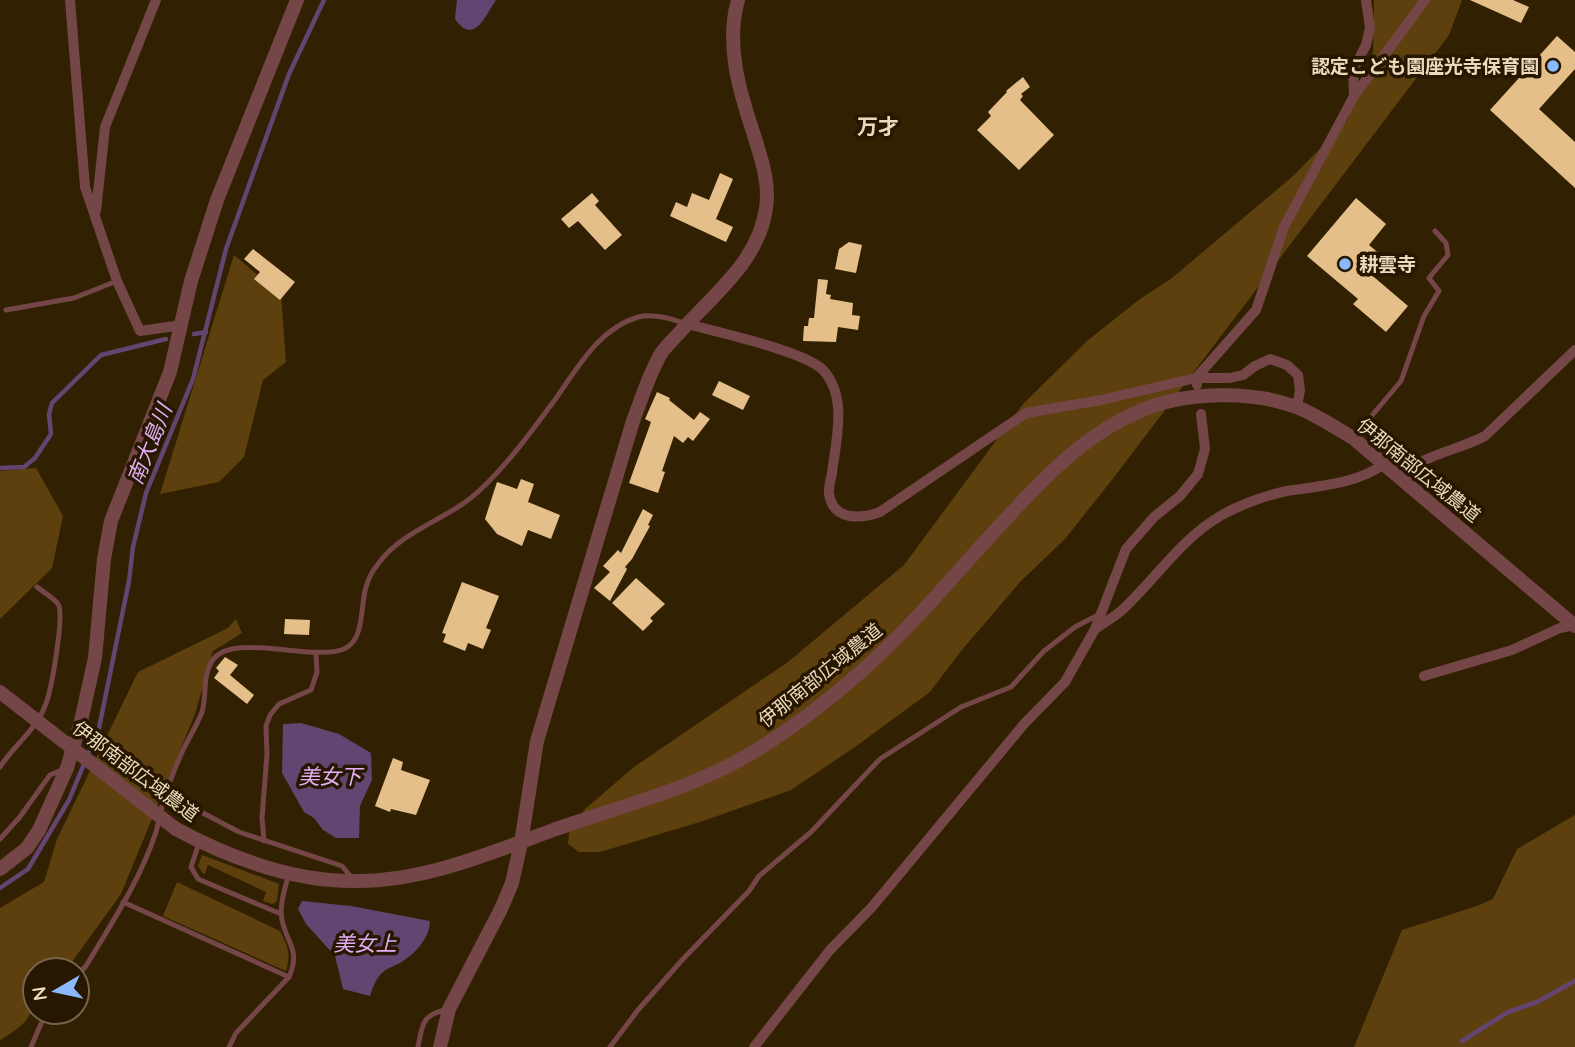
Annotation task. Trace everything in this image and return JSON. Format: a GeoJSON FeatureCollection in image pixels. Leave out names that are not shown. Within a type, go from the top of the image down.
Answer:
{"type":"FeatureCollection","features":[{"type":"Feature","properties":{"kind":"street"},"geometry":{"type":"LineString","coordinates":[[70,0],[85,187],[117,281],[140,331],[183,325]]}},
{"type":"Feature","properties":{"kind":"street"},"geometry":{"type":"LineString","coordinates":[[95,214],[105,127],[156,0]]}},
{"type":"Feature","properties":{"kind":"street"},"geometry":{"type":"LineString","coordinates":[[0,869],[27,848],[39,831],[67,768],[95,659],[104,559],[111,521],[161,398],[183,325],[191,281],[217,200],[297,0]]}},
{"type":"Feature","properties":{"kind":"street"},"geometry":{"type":"LineString","coordinates":[[440,1047],[449,1009],[512,883],[537,741],[633,421],[663,351],[737,272],[761,229],[767,207],[766,179],[735,62],[733,34],[737,0]]}},
{"type":"Feature","properties":{"kind":"street"},"geometry":{"type":"LineString","coordinates":[[1354,96],[1353,70],[1366,46],[1370,28],[1366,0]]}},
{"type":"Feature","properties":{"kind":"street"},"geometry":{"type":"LineString","coordinates":[[1197,382],[1256,310],[1284,227],[1354,96],[1425,0]]}},
{"type":"Feature","properties":{"kind":"street"},"geometry":{"type":"LineString","coordinates":[[687,324],[796,355],[814,362],[825,373],[838,402],[829,494],[834,507],[841,514],[856,518],[880,512],[1026,413],[1242,376],[1270,359],[1287,365],[1298,375],[1300,390],[1297,407]]}},
{"type":"Feature","properties":{"kind":"street"},"geometry":{"type":"LineString","coordinates":[[1400,478],[1409,468],[1423,460],[1469,445],[1485,436],[1575,350]]}},
{"type":"Feature","properties":{"kind":"street","name":"伊那南部広域農道"},"geometry":{"type":"LineString","coordinates":[[0,692],[176,829],[236,857],[288,874],[355,881],[393,880],[439,869],[675,788],[730,765],[783,734],[864,669],[923,611],[1000,524],[1058,464],[1090,438],[1121,419],[1163,403],[1210,396],[1245,396],[1297,407],[1353,438],[1575,626]]}},
{"type":"Feature","properties":{"kind":"street"},"geometry":{"type":"LineString","coordinates":[[754,1047],[830,950],[872,907],[1024,724],[1065,682],[1095,629],[1126,549],[1154,517],[1180,496],[1198,474],[1205,449],[1200,414]]}},
{"type":"Feature","properties":{"kind":"street"},"geometry":{"type":"LineString","coordinates":[[1095,629],[1120,611],[1193,535],[1222,515],[1286,491],[1307,490],[1353,479],[1375,471],[1384,464]]}},
{"type":"Feature","properties":{"kind":"street"},"geometry":{"type":"LineString","coordinates":[[1424,676],[1512,650],[1560,628],[1575,626]]}},
{"type":"Feature","properties":{"kind":"lane"},"geometry":{"type":"LineString","coordinates":[[1353,438],[1401,381],[1424,317],[1439,290],[1429,278],[1448,255],[1446,243],[1434,231]]}},
{"type":"Feature","properties":{"kind":"lane"},"geometry":{"type":"LineString","coordinates":[[6,310],[74,298],[117,281]]}},
{"type":"Feature","properties":{"kind":"lane"},"geometry":{"type":"LineString","coordinates":[[91,957],[123,902],[155,835],[164,796],[202,712],[208,669],[213,659],[233,648],[316,654],[334,652],[353,643],[358,632],[366,586],[378,564],[408,536],[477,494],[495,476],[528,436],[588,352],[607,333],[640,316],[663,316],[687,324]]}},
{"type":"Feature","properties":{"kind":"lane"},"geometry":{"type":"LineString","coordinates":[[0,766],[27,737],[45,707],[56,656],[60,612],[58,604],[37,587]]}},
{"type":"Feature","properties":{"kind":"lane"},"geometry":{"type":"LineString","coordinates":[[610,1047],[638,1010],[749,891],[759,876],[811,832],[880,759],[961,707],[1011,687],[1044,651],[1075,627],[1101,614]]}},
{"type":"Feature","properties":{"kind":"lane"},"geometry":{"type":"LineString","coordinates":[[264,841],[262,818],[267,754],[266,726],[279,704],[311,690],[317,672],[316,654]]}},
{"type":"Feature","properties":{"kind":"lane"},"geometry":{"type":"LineString","coordinates":[[0,839],[50,775],[67,768]]}},
{"type":"Feature","properties":{"kind":"lane"},"geometry":{"type":"LineString","coordinates":[[164,796],[186,804],[239,832],[342,866],[355,881]]}},
{"type":"Feature","properties":{"kind":"lane"},"geometry":{"type":"LineString","coordinates":[[199,841],[191,867],[198,879],[281,914]]}},
{"type":"Feature","properties":{"kind":"lane"},"geometry":{"type":"LineString","coordinates":[[229,1047],[236,1033],[289,977],[293,968],[295,955],[281,914],[288,874]]}},
{"type":"Feature","properties":{"kind":"lane"},"geometry":{"type":"LineString","coordinates":[[123,902],[289,977]]}},
{"type":"Feature","properties":{"kind":"lane"},"geometry":{"type":"LineString","coordinates":[[418,1047],[427,1018],[433,1012],[449,1009]]}},
{"type":"Feature","properties":{"kind":"lane"},"geometry":{"type":"LineString","coordinates":[[31,1047],[40,1026]]}},
{"type":"Feature","properties":{"kind":"shaded area"},"geometry":{"type":"Polygon","coordinates":[[[1374,0],[1462,0],[1449,35],[1115,476],[1065,539],[1021,581],[961,651],[930,692],[791,790],[703,821],[600,852],[579,852],[568,844],[569,832],[585,809],[634,767],[788,662],[904,565],[1023,404],[1087,341],[1140,299],[1172,278],[1293,176],[1347,121],[1373,56],[1374,0]]]}},
{"type":"Feature","properties":{"kind":"shaded area"},"geometry":{"type":"Polygon","coordinates":[[[234,255],[281,295],[286,362],[263,380],[244,457],[219,482],[160,494],[234,255]]]}},
{"type":"Feature","properties":{"kind":"shaded area"},"geometry":{"type":"Polygon","coordinates":[[[36,468],[63,516],[52,568],[0,619],[0,471],[36,468]]]}},
{"type":"Feature","properties":{"kind":"shaded area"},"geometry":{"type":"Polygon","coordinates":[[[236,619],[242,633],[213,651],[195,714],[121,894],[76,956],[21,956],[21,1026],[0,1040],[0,908],[44,882],[57,839],[138,672],[228,628],[236,619]]]}},
{"type":"Feature","properties":{"kind":"shaded area"},"geometry":{"type":"Polygon","coordinates":[[[1575,815],[1575,1047],[1354,1047],[1402,930],[1493,899],[1517,849],[1575,815]]]}},
{"type":"Feature","properties":{"kind":"shaded area"},"geometry":{"type":"Polygon","coordinates":[[[202,855],[279,884],[277,901],[272,904],[263,901],[266,892],[208,865],[204,875],[198,866],[202,855]]]}},
{"type":"Feature","properties":{"kind":"shaded area"},"geometry":{"type":"Polygon","coordinates":[[[177,882],[280,931],[288,951],[286,971],[163,916],[177,882]]]}},
{"type":"Feature","properties":{"kind":"water"},"geometry":{"type":"Polygon","coordinates":[[[457,0],[496,0],[478,26],[468,30],[455,19],[457,0]]]}},
{"type":"Feature","properties":{"kind":"water","name":"美女下"},"geometry":{"type":"Polygon","coordinates":[[[301,723],[339,734],[371,753],[372,780],[360,806],[359,838],[336,838],[323,830],[314,818],[304,812],[282,773],[283,724],[301,723]]]}},
{"type":"Feature","properties":{"kind":"water","name":"美女上"},"geometry":{"type":"Polygon","coordinates":[[[302,901],[351,906],[430,921],[429,927],[425,939],[413,954],[381,974],[370,996],[343,989],[335,956],[306,924],[298,909],[302,901]]]}},
{"type":"Feature","properties":{"kind":"building"},"geometry":{"type":"Polygon","coordinates":[[[1470,0],[1513,0],[1529,7],[1521,23],[1470,0]]]}},
{"type":"Feature","properties":{"kind":"building","name":"認定こども園座光寺保育園"},"geometry":{"type":"Polygon","coordinates":[[[1557,36],[1575,52],[1575,69],[1539,109],[1575,142],[1575,188],[1490,110],[1557,36]]]}},
{"type":"Feature","properties":{"kind":"building"},"geometry":{"type":"Polygon","coordinates":[[[1023,77],[1030,87],[1021,94],[1023,96],[1020,100],[1054,135],[1019,170],[977,130],[991,116],[988,112],[1006,91],[1023,77]]]}},
{"type":"Feature","properties":{"kind":"building"},"geometry":{"type":"Polygon","coordinates":[[[720,173],[733,179],[716,219],[733,227],[726,242],[670,216],[676,202],[687,207],[692,193],[709,200],[720,173]]]}},
{"type":"Feature","properties":{"kind":"building"},"geometry":{"type":"Polygon","coordinates":[[[592,193],[599,201],[595,205],[622,235],[605,250],[578,221],[569,228],[561,219],[592,193]]]}},
{"type":"Feature","properties":{"kind":"building","name":"耕雲寺"},"geometry":{"type":"Polygon","coordinates":[[[1356,198],[1386,224],[1369,245],[1381,255],[1368,272],[1408,306],[1386,332],[1353,304],[1358,299],[1307,256],[1356,198]]]}},
{"type":"Feature","properties":{"kind":"building"},"geometry":{"type":"Polygon","coordinates":[[[849,242],[862,245],[856,273],[835,269],[839,249],[849,242]]]}},
{"type":"Feature","properties":{"kind":"building"},"geometry":{"type":"Polygon","coordinates":[[[253,249],[295,282],[280,300],[254,279],[260,272],[244,259],[253,249]]]}},
{"type":"Feature","properties":{"kind":"building"},"geometry":{"type":"Polygon","coordinates":[[[818,279],[828,280],[826,294],[831,295],[830,299],[853,303],[852,315],[860,316],[858,330],[838,327],[836,342],[803,341],[804,326],[808,326],[809,318],[814,318],[818,279]]]}},
{"type":"Feature","properties":{"kind":"building"},"geometry":{"type":"Polygon","coordinates":[[[719,381],[750,396],[743,410],[712,395],[719,381]]]}},
{"type":"Feature","properties":{"kind":"building"},"geometry":{"type":"Polygon","coordinates":[[[657,392],[670,398],[669,400],[694,420],[700,412],[710,419],[693,441],[688,437],[683,443],[674,436],[658,493],[629,483],[651,422],[645,419],[657,392]]]}},
{"type":"Feature","properties":{"kind":"building"},"geometry":{"type":"Polygon","coordinates":[[[521,479],[534,484],[528,502],[560,515],[551,539],[528,530],[522,546],[497,534],[485,519],[497,482],[517,489],[521,479]]]}},
{"type":"Feature","properties":{"kind":"building"},"geometry":{"type":"Polygon","coordinates":[[[643,509],[653,515],[648,525],[650,526],[625,567],[627,569],[610,601],[594,588],[610,572],[603,566],[618,550],[621,553],[643,509]]]}},
{"type":"Feature","properties":{"kind":"building"},"geometry":{"type":"Polygon","coordinates":[[[636,578],[665,604],[650,618],[653,621],[643,631],[612,603],[636,578]]]}},
{"type":"Feature","properties":{"kind":"building"},"geometry":{"type":"Polygon","coordinates":[[[462,582],[499,596],[486,628],[491,630],[483,649],[468,643],[465,651],[443,642],[446,634],[442,633],[462,582]]]}},
{"type":"Feature","properties":{"kind":"building"},"geometry":{"type":"Polygon","coordinates":[[[285,619],[310,620],[309,635],[284,634],[285,619]]]}},
{"type":"Feature","properties":{"kind":"building"},"geometry":{"type":"Polygon","coordinates":[[[225,657],[238,665],[230,675],[254,695],[247,704],[214,678],[219,671],[216,668],[225,657]]]}},
{"type":"Feature","properties":{"kind":"building"},"geometry":{"type":"Polygon","coordinates":[[[393,758],[403,762],[401,770],[430,780],[416,815],[391,809],[390,812],[375,806],[393,758]]]}},
{"type":"Feature","properties":{"kind":"waterway","name":"南大島川"},"geometry":{"type":"LineString","coordinates":[[0,888],[28,869],[69,800],[99,728],[129,581],[133,547],[146,493],[193,379],[226,249],[289,74],[324,0]]}},
{"type":"Feature","properties":{"kind":"waterway"},"geometry":{"type":"LineString","coordinates":[[194,334],[206,332]]}},
{"type":"Feature","properties":{"kind":"waterway"},"geometry":{"type":"LineString","coordinates":[[0,468],[24,467],[35,458],[51,434],[49,414],[52,403],[101,355],[166,339]]}},
{"type":"Feature","properties":{"kind":"waterway"},"geometry":{"type":"LineString","coordinates":[[1462,1041],[1508,1012],[1537,1002],[1575,981]]}},
{"type":"Feature","properties":{"kind":"place","name":"認定こども園座光寺保育園"},"geometry":{"type":"Point","coordinates":[1553,66]}},
{"type":"Feature","properties":{"kind":"place","name":"耕雲寺"},"geometry":{"type":"Point","coordinates":[1345,264]}},
{"type":"Feature","properties":{"kind":"district","name":"万才"},"geometry":{"type":"Point","coordinates":[878,126]}}]}
